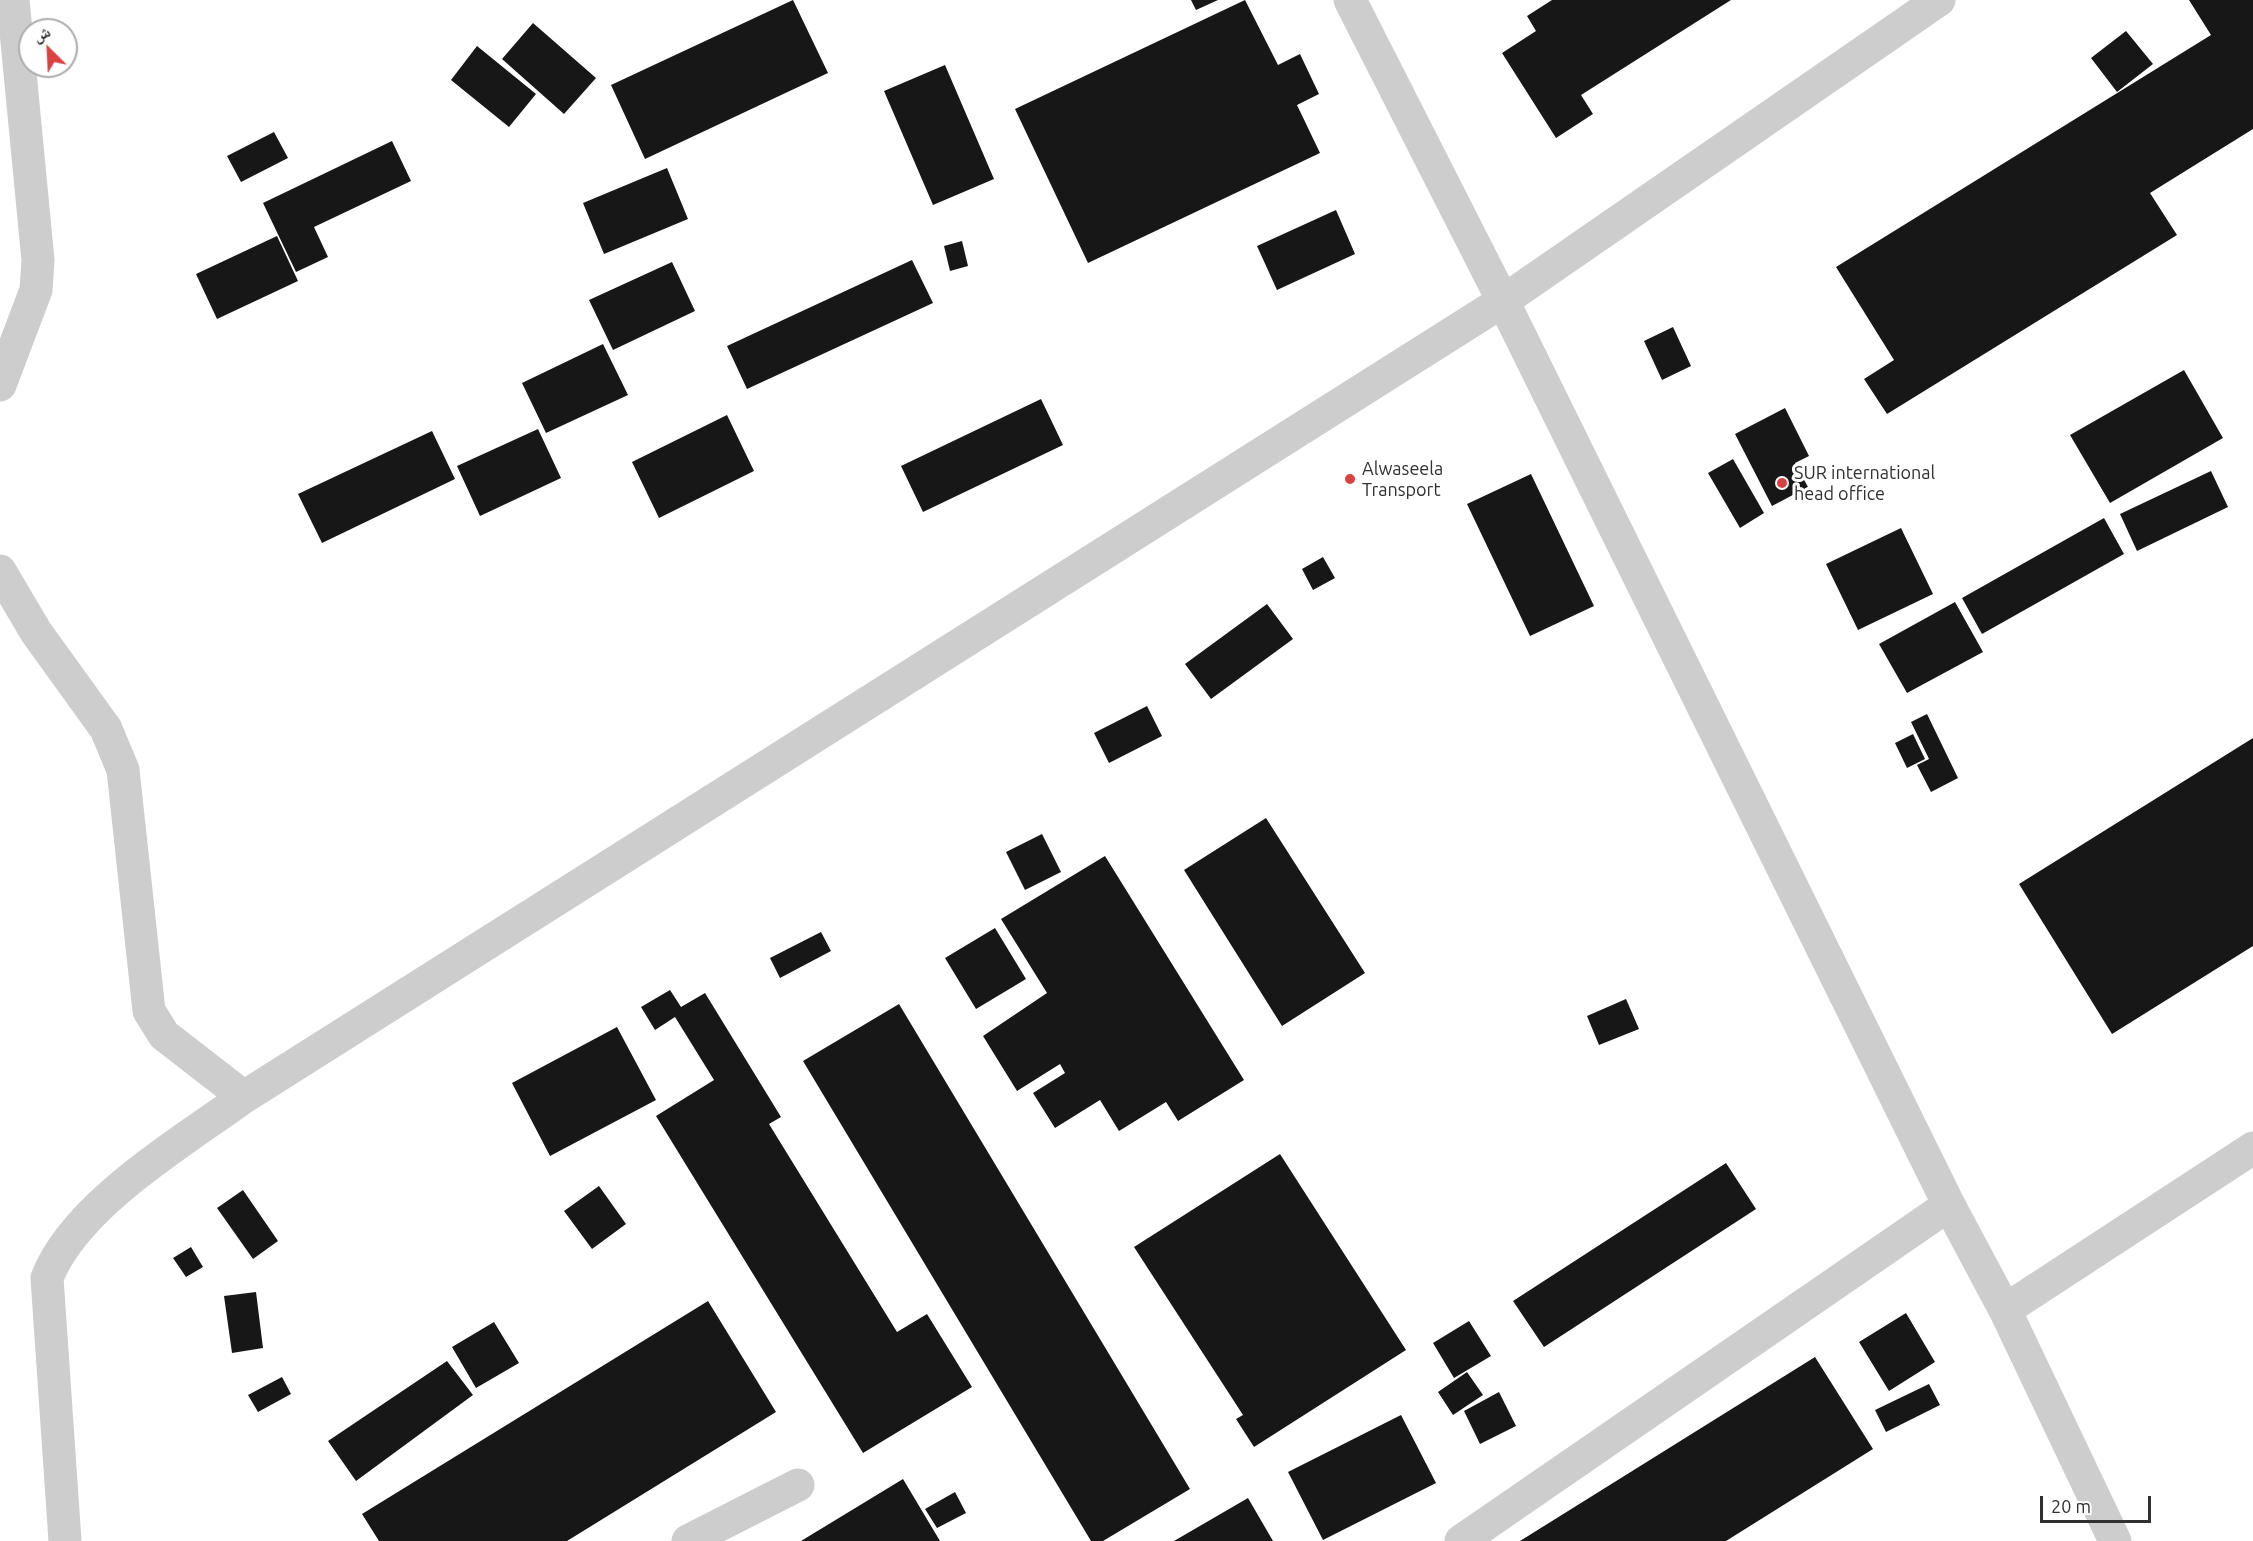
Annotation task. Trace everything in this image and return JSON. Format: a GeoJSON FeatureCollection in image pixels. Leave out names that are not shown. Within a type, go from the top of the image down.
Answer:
{"type":"FeatureCollection","features":[{"type":"Feature","properties":{"kind":"lane"},"geometry":{"type":"LineString","coordinates":[[0,385],[36,290],[38,260],[13,0]]}},
{"type":"Feature","properties":{"kind":"lane"},"geometry":{"type":"LineString","coordinates":[[1350,0],[1503,302],[1949,1205],[2005,1310],[2115,1541]]}},
{"type":"Feature","properties":{"kind":"lane"},"geometry":{"type":"LineString","coordinates":[[65,1541],[46,1278],[55,1256],[72,1234],[113,1193],[244,1097],[1503,302],[1939,0]]}},
{"type":"Feature","properties":{"kind":"lane"},"geometry":{"type":"LineString","coordinates":[[0,571],[36,632],[106,729],[123,770],[149,1011],[164,1035],[244,1097]]}},
{"type":"Feature","properties":{"kind":"lane"},"geometry":{"type":"LineString","coordinates":[[2005,1310],[2253,1148]]}},
{"type":"Feature","properties":{"kind":"lane"},"geometry":{"type":"LineString","coordinates":[[1461,1541],[1949,1205]]}},
{"type":"Feature","properties":{"kind":"lane"},"geometry":{"type":"LineString","coordinates":[[688,1541],[798,1485]]}},
{"type":"Feature","properties":{"kind":"building"},"geometry":{"type":"Polygon","coordinates":[[[793,0],[828,73],[645,159],[611,85],[793,0]]]}},
{"type":"Feature","properties":{"kind":"building"},"geometry":{"type":"Polygon","coordinates":[[[1191,0],[1218,0],[1196,10],[1191,0]]]}},
{"type":"Feature","properties":{"kind":"building"},"geometry":{"type":"Polygon","coordinates":[[[1245,0],[1278,65],[1300,54],[1319,94],[1297,105],[1320,153],[1088,263],[1015,109],[1245,0]]]}},
{"type":"Feature","properties":{"kind":"building"},"geometry":{"type":"Polygon","coordinates":[[[1552,0],[1731,0],[1581,95],[1593,114],[1556,138],[1502,53],[1536,31],[1527,16],[1552,0]]]}},
{"type":"Feature","properties":{"kind":"building"},"geometry":{"type":"Polygon","coordinates":[[[2189,0],[2253,0],[2253,129],[2150,193],[2177,235],[1887,414],[1864,379],[1894,360],[1836,267],[2211,35],[2189,0]]]}},
{"type":"Feature","properties":{"kind":"building"},"geometry":{"type":"Polygon","coordinates":[[[533,23],[596,78],[564,114],[502,59],[533,23]]]}},
{"type":"Feature","properties":{"kind":"building"},"geometry":{"type":"Polygon","coordinates":[[[2126,31],[2153,64],[2117,92],[2091,58],[2126,31]]]}},
{"type":"Feature","properties":{"kind":"building"},"geometry":{"type":"Polygon","coordinates":[[[477,46],[536,94],[509,127],[451,80],[477,46]]]}},
{"type":"Feature","properties":{"kind":"building"},"geometry":{"type":"Polygon","coordinates":[[[945,65],[994,179],[933,205],[884,91],[945,65]]]}},
{"type":"Feature","properties":{"kind":"building"},"geometry":{"type":"Polygon","coordinates":[[[274,132],[288,158],[241,182],[227,156],[274,132]]]}},
{"type":"Feature","properties":{"kind":"building"},"geometry":{"type":"Polygon","coordinates":[[[392,141],[411,181],[314,227],[328,257],[296,272],[263,203],[392,141]]]}},
{"type":"Feature","properties":{"kind":"building"},"geometry":{"type":"Polygon","coordinates":[[[667,168],[688,219],[604,254],[583,203],[667,168]]]}},
{"type":"Feature","properties":{"kind":"building"},"geometry":{"type":"Polygon","coordinates":[[[1336,210],[1355,254],[1277,290],[1257,246],[1336,210]]]}},
{"type":"Feature","properties":{"kind":"building"},"geometry":{"type":"Polygon","coordinates":[[[277,236],[298,281],[217,319],[196,274],[277,236]]]}},
{"type":"Feature","properties":{"kind":"building"},"geometry":{"type":"Polygon","coordinates":[[[962,241],[968,266],[950,271],[944,246],[962,241]]]}},
{"type":"Feature","properties":{"kind":"building"},"geometry":{"type":"Polygon","coordinates":[[[912,260],[933,303],[747,389],[727,346],[912,260]]]}},
{"type":"Feature","properties":{"kind":"building"},"geometry":{"type":"Polygon","coordinates":[[[672,262],[695,311],[613,350],[589,300],[672,262]]]}},
{"type":"Feature","properties":{"kind":"building"},"geometry":{"type":"Polygon","coordinates":[[[1673,327],[1691,366],[1662,380],[1644,341],[1673,327]]]}},
{"type":"Feature","properties":{"kind":"building"},"geometry":{"type":"Polygon","coordinates":[[[603,344],[628,395],[546,433],[522,383],[603,344]]]}},
{"type":"Feature","properties":{"kind":"building"},"geometry":{"type":"Polygon","coordinates":[[[2184,370],[2223,438],[2110,503],[2070,435],[2184,370]]]}},
{"type":"Feature","properties":{"kind":"building"},"geometry":{"type":"Polygon","coordinates":[[[1041,399],[1063,445],[923,512],[901,466],[1041,399]]]}},
{"type":"Feature","properties":{"kind":"building"},"geometry":{"type":"Polygon","coordinates":[[[1785,408],[1809,456],[1795,463],[1808,487],[1772,506],[1735,434],[1785,408]]]}},
{"type":"Feature","properties":{"kind":"building"},"geometry":{"type":"Polygon","coordinates":[[[727,415],[754,471],[659,518],[632,462],[727,415]]]}},
{"type":"Feature","properties":{"kind":"building"},"geometry":{"type":"Polygon","coordinates":[[[538,429],[561,478],[480,516],[457,466],[538,429]]]}},
{"type":"Feature","properties":{"kind":"building"},"geometry":{"type":"Polygon","coordinates":[[[432,431],[455,479],[322,543],[298,494],[432,431]]]}},
{"type":"Feature","properties":{"kind":"building"},"geometry":{"type":"Polygon","coordinates":[[[1733,459],[1764,513],[1740,528],[1708,473],[1733,459]]]}},
{"type":"Feature","properties":{"kind":"building"},"geometry":{"type":"Polygon","coordinates":[[[2211,471],[2228,507],[2137,551],[2120,514],[2211,471]]]}},
{"type":"Feature","properties":{"kind":"building"},"geometry":{"type":"Polygon","coordinates":[[[1531,474],[1594,606],[1530,636],[1467,504],[1531,474]]]}},
{"type":"Feature","properties":{"kind":"building"},"geometry":{"type":"Polygon","coordinates":[[[2104,518],[2124,554],[1982,634],[1962,598],[2104,518]]]}},
{"type":"Feature","properties":{"kind":"building"},"geometry":{"type":"Polygon","coordinates":[[[1901,528],[1933,594],[1858,630],[1826,564],[1901,528]]]}},
{"type":"Feature","properties":{"kind":"building"},"geometry":{"type":"Polygon","coordinates":[[[1323,557],[1335,578],[1313,590],[1302,569],[1323,557]]]}},
{"type":"Feature","properties":{"kind":"building"},"geometry":{"type":"Polygon","coordinates":[[[1955,602],[1983,652],[1907,693],[1879,644],[1955,602]]]}},
{"type":"Feature","properties":{"kind":"building"},"geometry":{"type":"Polygon","coordinates":[[[1267,604],[1293,639],[1211,699],[1185,664],[1267,604]]]}},
{"type":"Feature","properties":{"kind":"building"},"geometry":{"type":"Polygon","coordinates":[[[1147,706],[1162,736],[1109,763],[1094,733],[1147,706]]]}},
{"type":"Feature","properties":{"kind":"building"},"geometry":{"type":"Polygon","coordinates":[[[1927,714],[1958,778],[1931,792],[1917,765],[1929,759],[1911,722],[1927,714]]]}},
{"type":"Feature","properties":{"kind":"building"},"geometry":{"type":"Polygon","coordinates":[[[1913,734],[1925,759],[1907,768],[1895,743],[1913,734]]]}},
{"type":"Feature","properties":{"kind":"building"},"geometry":{"type":"Polygon","coordinates":[[[2253,738],[2253,946],[2112,1034],[2019,884],[2253,738]]]}},
{"type":"Feature","properties":{"kind":"building"},"geometry":{"type":"Polygon","coordinates":[[[1266,818],[1365,973],[1282,1026],[1184,870],[1266,818]]]}},
{"type":"Feature","properties":{"kind":"building"},"geometry":{"type":"Polygon","coordinates":[[[1042,834],[1061,872],[1025,890],[1006,852],[1042,834]]]}},
{"type":"Feature","properties":{"kind":"building"},"geometry":{"type":"Polygon","coordinates":[[[1105,856],[1244,1080],[1178,1121],[1166,1102],[1119,1131],[1100,1100],[1055,1128],[1033,1093],[1065,1073],[1060,1064],[1017,1091],[983,1036],[1047,993],[1001,919],[1105,856]]]}},
{"type":"Feature","properties":{"kind":"building"},"geometry":{"type":"Polygon","coordinates":[[[995,928],[1026,979],[976,1009],[945,958],[995,928]]]}},
{"type":"Feature","properties":{"kind":"building"},"geometry":{"type":"Polygon","coordinates":[[[821,932],[831,951],[780,978],[770,958],[821,932]]]}},
{"type":"Feature","properties":{"kind":"building"},"geometry":{"type":"Polygon","coordinates":[[[670,990],[681,1007],[705,993],[781,1117],[769,1124],[897,1332],[927,1314],[972,1387],[863,1453],[656,1116],[714,1080],[675,1017],[655,1030],[641,1007],[670,990]]]}},
{"type":"Feature","properties":{"kind":"building"},"geometry":{"type":"Polygon","coordinates":[[[1626,999],[1639,1029],[1599,1045],[1587,1016],[1626,999]]]}},
{"type":"Feature","properties":{"kind":"building"},"geometry":{"type":"Polygon","coordinates":[[[899,1004],[1190,1489],[1103,1541],[1091,1541],[803,1061],[899,1004]]]}},
{"type":"Feature","properties":{"kind":"building"},"geometry":{"type":"Polygon","coordinates":[[[617,1027],[656,1100],[550,1156],[512,1083],[617,1027]]]}},
{"type":"Feature","properties":{"kind":"building"},"geometry":{"type":"Polygon","coordinates":[[[1280,1154],[1406,1350],[1254,1447],[1236,1419],[1243,1415],[1134,1247],[1280,1154]]]}},
{"type":"Feature","properties":{"kind":"building"},"geometry":{"type":"Polygon","coordinates":[[[1726,1163],[1756,1209],[1544,1347],[1513,1301],[1726,1163]]]}},
{"type":"Feature","properties":{"kind":"building"},"geometry":{"type":"Polygon","coordinates":[[[599,1186],[626,1224],[592,1249],[564,1211],[599,1186]]]}},
{"type":"Feature","properties":{"kind":"building"},"geometry":{"type":"Polygon","coordinates":[[[243,1190],[278,1241],[253,1259],[217,1208],[243,1190]]]}},
{"type":"Feature","properties":{"kind":"building"},"geometry":{"type":"Polygon","coordinates":[[[191,1247],[203,1267],[186,1277],[173,1258],[191,1247]]]}},
{"type":"Feature","properties":{"kind":"building"},"geometry":{"type":"Polygon","coordinates":[[[256,1292],[263,1348],[232,1353],[224,1296],[256,1292]]]}},
{"type":"Feature","properties":{"kind":"building"},"geometry":{"type":"Polygon","coordinates":[[[708,1301],[776,1412],[567,1541],[379,1541],[362,1514],[708,1301]]]}},
{"type":"Feature","properties":{"kind":"building"},"geometry":{"type":"Polygon","coordinates":[[[1906,1313],[1935,1362],[1889,1391],[1859,1342],[1906,1313]]]}},
{"type":"Feature","properties":{"kind":"building"},"geometry":{"type":"Polygon","coordinates":[[[1469,1321],[1491,1356],[1454,1378],[1433,1343],[1469,1321]]]}},
{"type":"Feature","properties":{"kind":"building"},"geometry":{"type":"Polygon","coordinates":[[[494,1322],[519,1363],[476,1388],[452,1347],[494,1322]]]}},
{"type":"Feature","properties":{"kind":"building"},"geometry":{"type":"Polygon","coordinates":[[[1815,1357],[1873,1449],[1726,1541],[1520,1541],[1815,1357]]]}},
{"type":"Feature","properties":{"kind":"building"},"geometry":{"type":"Polygon","coordinates":[[[447,1361],[473,1395],[356,1481],[328,1441],[447,1361]]]}},
{"type":"Feature","properties":{"kind":"building"},"geometry":{"type":"Polygon","coordinates":[[[1467,1372],[1483,1395],[1453,1415],[1438,1392],[1467,1372]]]}},
{"type":"Feature","properties":{"kind":"building"},"geometry":{"type":"Polygon","coordinates":[[[282,1377],[291,1394],[258,1412],[248,1395],[282,1377]]]}},
{"type":"Feature","properties":{"kind":"building"},"geometry":{"type":"Polygon","coordinates":[[[1929,1384],[1940,1405],[1886,1432],[1875,1410],[1929,1384]]]}},
{"type":"Feature","properties":{"kind":"building"},"geometry":{"type":"Polygon","coordinates":[[[1499,1392],[1516,1426],[1480,1444],[1464,1411],[1499,1392]]]}},
{"type":"Feature","properties":{"kind":"building"},"geometry":{"type":"Polygon","coordinates":[[[1401,1415],[1436,1483],[1323,1540],[1288,1472],[1401,1415]]]}},
{"type":"Feature","properties":{"kind":"building"},"geometry":{"type":"Polygon","coordinates":[[[903,1479],[940,1541],[801,1541],[903,1479]]]}},
{"type":"Feature","properties":{"kind":"building"},"geometry":{"type":"Polygon","coordinates":[[[955,1492],[966,1513],[937,1528],[925,1509],[955,1492]]]}},
{"type":"Feature","properties":{"kind":"building"},"geometry":{"type":"Polygon","coordinates":[[[1248,1498],[1273,1541],[1174,1541],[1248,1498]]]}},
{"type":"Feature","properties":{"kind":"place","name":"Alwaseela Transport"},"geometry":{"type":"Point","coordinates":[1350,479]}},
{"type":"Feature","properties":{"kind":"place","name":"SUR international head office"},"geometry":{"type":"Point","coordinates":[1782,483]}}]}
